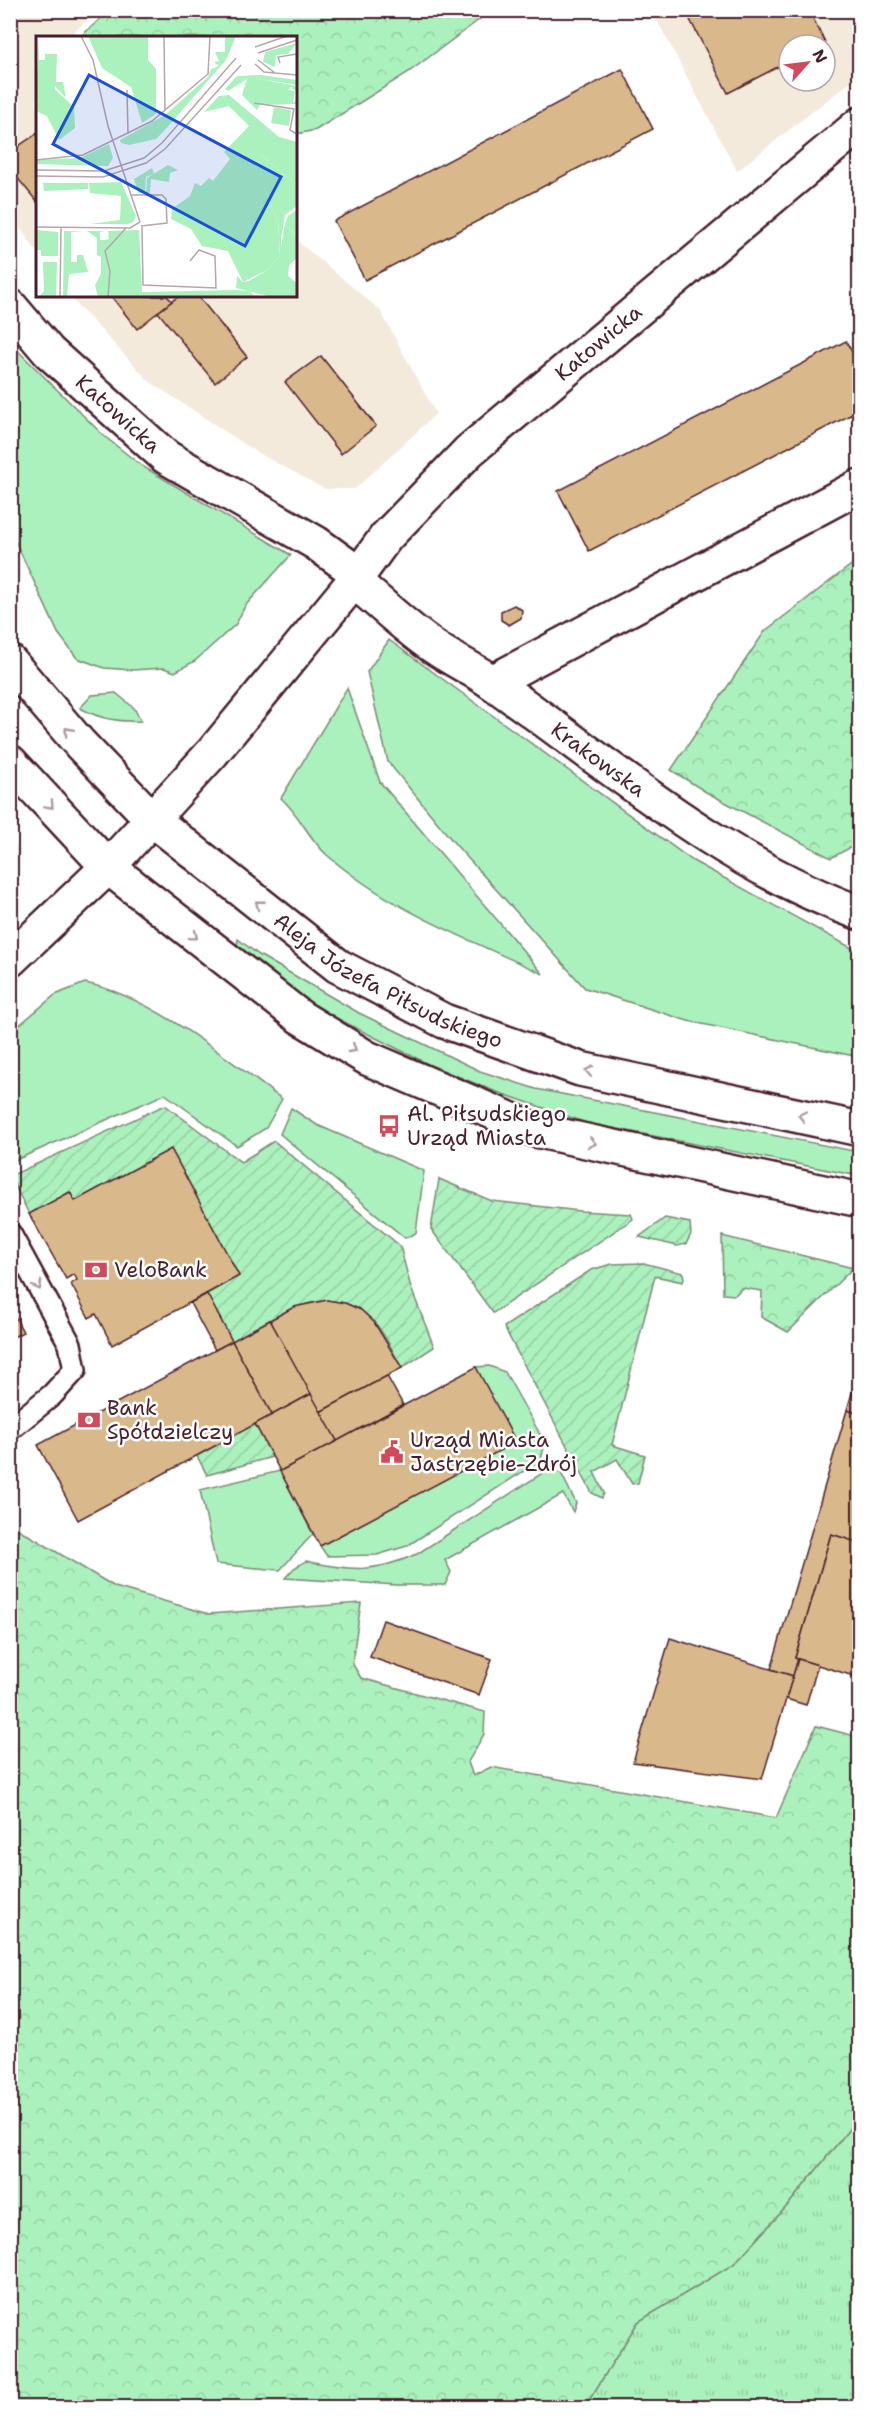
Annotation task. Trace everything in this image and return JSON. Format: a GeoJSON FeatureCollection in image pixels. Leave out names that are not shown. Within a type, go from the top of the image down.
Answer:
{"type":"FeatureCollection","features":[{"type":"Feature","properties":{"kind":"street","name":"Katowicka"},"geometry":{"type":"LineString","coordinates":[[10,960],[108,867],[213,752],[354,581],[386,537],[469,450],[860,124]]}},
{"type":"Feature","properties":{"kind":"street","name":"Katowicka"},"geometry":{"type":"LineString","coordinates":[[10,306],[49,352],[166,456],[316,543],[356,572],[354,581]]}},
{"type":"Feature","properties":{"kind":"street"},"geometry":{"type":"LineString","coordinates":[[492,682],[860,486]]}},
{"type":"Feature","properties":{"kind":"street","name":"Krakowska"},"geometry":{"type":"LineString","coordinates":[[354,581],[428,643],[492,682],[606,768],[745,860],[831,902],[860,913]]}},
{"type":"Feature","properties":{"kind":"street","name":"Aleja Józefa Piłsudskiego"},"geometry":{"type":"LineString","coordinates":[[10,662],[66,729],[152,819],[338,966],[444,1021],[580,1069],[860,1129]]}},
{"type":"Feature","properties":{"kind":"street"},"geometry":{"type":"LineString","coordinates":[[10,762],[108,867],[300,1017],[367,1058],[535,1130],[860,1200]]}},
{"type":"Feature","properties":{"kind":"lane"},"geometry":{"type":"LineString","coordinates":[[10,1234],[70,1344],[75,1370],[52,1395],[10,1429]]}},
{"type":"Feature","properties":{"kind":"shaded area"},"geometry":{"type":"Polygon","coordinates":[[[11,11],[106,11],[85,22],[69,36],[36,36],[36,65],[31,70],[36,66],[36,251],[11,215],[11,11]]]}},
{"type":"Feature","properties":{"kind":"shaded area"},"geometry":{"type":"Polygon","coordinates":[[[652,11],[859,11],[859,75],[837,92],[837,33],[777,33],[777,93],[836,93],[737,171],[652,11]]]}},
{"type":"Feature","properties":{"kind":"shaded area"},"geometry":{"type":"Polygon","coordinates":[[[297,241],[380,310],[436,414],[355,489],[325,489],[258,453],[150,382],[70,297],[297,297],[297,241]]]}},
{"type":"Feature","properties":{"kind":"green space"},"geometry":{"type":"Polygon","coordinates":[[[110,10],[483,11],[480,19],[409,72],[316,130],[297,134],[297,36],[81,36],[110,10]]]}},
{"type":"Feature","properties":{"kind":"green space"},"geometry":{"type":"Polygon","coordinates":[[[11,344],[104,436],[142,466],[291,555],[245,606],[236,624],[195,661],[175,672],[164,668],[132,670],[104,668],[77,658],[58,633],[11,532],[11,344]]]}},
{"type":"Feature","properties":{"kind":"green space"},"geometry":{"type":"Polygon","coordinates":[[[859,559],[859,843],[831,858],[706,792],[671,770],[765,631],[859,559]]]}},
{"type":"Feature","properties":{"kind":"green space"},"geometry":{"type":"Polygon","coordinates":[[[389,640],[693,861],[859,952],[859,1057],[688,1021],[585,988],[455,844],[388,762],[367,672],[389,640]]]}},
{"type":"Feature","properties":{"kind":"green space"},"geometry":{"type":"Polygon","coordinates":[[[347,688],[380,782],[543,974],[431,922],[377,892],[327,855],[281,798],[347,688]]]}},
{"type":"Feature","properties":{"kind":"green space"},"geometry":{"type":"Polygon","coordinates":[[[116,693],[134,708],[141,721],[109,719],[80,708],[92,695],[116,693]]]}},
{"type":"Feature","properties":{"kind":"green space"},"geometry":{"type":"Polygon","coordinates":[[[10,830],[15,846],[15,868],[11,865],[10,830]]]}},
{"type":"Feature","properties":{"kind":"green space"},"geometry":{"type":"Polygon","coordinates":[[[238,939],[259,955],[359,1013],[480,1071],[536,1089],[859,1152],[859,1176],[587,1123],[494,1091],[430,1065],[320,1010],[235,955],[238,939]]]}},
{"type":"Feature","properties":{"kind":"green space"},"geometry":{"type":"Polygon","coordinates":[[[85,983],[110,990],[162,1015],[213,1048],[282,1099],[266,1128],[237,1146],[165,1094],[11,1162],[11,1032],[55,995],[85,983]]]}},
{"type":"Feature","properties":{"kind":"green space"},"geometry":{"type":"Polygon","coordinates":[[[165,1105],[241,1162],[274,1141],[400,1246],[411,1288],[434,1347],[402,1368],[386,1338],[373,1321],[356,1308],[339,1302],[321,1301],[284,1312],[232,1341],[207,1294],[239,1276],[171,1149],[75,1201],[70,1192],[29,1214],[10,1176],[165,1105]]]}},
{"type":"Feature","properties":{"kind":"green space"},"geometry":{"type":"Polygon","coordinates":[[[291,1108],[317,1125],[424,1171],[416,1233],[405,1238],[280,1134],[291,1108]]]}},
{"type":"Feature","properties":{"kind":"green space"},"geometry":{"type":"Polygon","coordinates":[[[439,1179],[492,1201],[631,1214],[633,1219],[493,1313],[431,1229],[439,1179]]]}},
{"type":"Feature","properties":{"kind":"green space"},"geometry":{"type":"Polygon","coordinates":[[[665,1218],[690,1223],[691,1234],[686,1244],[677,1246],[639,1237],[665,1218]]]}},
{"type":"Feature","properties":{"kind":"green space"},"geometry":{"type":"Polygon","coordinates":[[[722,1236],[853,1268],[788,1332],[761,1317],[762,1291],[742,1288],[735,1295],[723,1294],[722,1236]]]}},
{"type":"Feature","properties":{"kind":"green space"},"geometry":{"type":"Polygon","coordinates":[[[643,1263],[683,1273],[684,1278],[683,1282],[655,1276],[612,1445],[645,1455],[638,1483],[632,1484],[617,1459],[594,1472],[604,1493],[602,1498],[592,1493],[504,1327],[591,1270],[612,1264],[643,1263]]]}},
{"type":"Feature","properties":{"kind":"green space"},"geometry":{"type":"Polygon","coordinates":[[[489,1366],[505,1372],[545,1443],[541,1460],[407,1546],[377,1555],[327,1556],[320,1546],[515,1442],[476,1367],[489,1366]]]}},
{"type":"Feature","properties":{"kind":"green space"},"geometry":{"type":"Polygon","coordinates":[[[255,1424],[272,1457],[207,1475],[197,1456],[255,1424]]]}},
{"type":"Feature","properties":{"kind":"green space"},"geometry":{"type":"Polygon","coordinates":[[[547,1470],[561,1473],[576,1503],[573,1512],[563,1494],[445,1560],[451,1572],[445,1585],[397,1585],[285,1578],[294,1568],[306,1561],[336,1567],[362,1568],[388,1565],[417,1554],[547,1470]]]}},
{"type":"Feature","properties":{"kind":"green space"},"geometry":{"type":"Polygon","coordinates":[[[280,1471],[313,1534],[280,1570],[216,1564],[200,1490],[280,1471]]]}},
{"type":"Feature","properties":{"kind":"green space"},"geometry":{"type":"Polygon","coordinates":[[[10,1524],[115,1587],[209,1614],[361,1603],[352,1663],[361,1678],[485,1712],[484,1734],[468,1762],[473,1776],[491,1767],[776,1818],[816,1726],[859,1737],[859,2117],[789,2204],[734,2264],[638,2322],[585,2407],[11,2407],[10,1524]]]}},
{"type":"Feature","properties":{"kind":"green space"},"geometry":{"type":"Polygon","coordinates":[[[859,2117],[859,2407],[585,2407],[638,2322],[734,2264],[789,2204],[859,2117]]]}},
{"type":"Feature","properties":{"kind":"building"},"geometry":{"type":"Polygon","coordinates":[[[685,10],[809,10],[820,33],[777,33],[777,67],[728,93],[685,10]]]}},
{"type":"Feature","properties":{"kind":"building"},"geometry":{"type":"Polygon","coordinates":[[[622,69],[653,129],[365,280],[334,221],[622,69]]]}},
{"type":"Feature","properties":{"kind":"building"},"geometry":{"type":"Polygon","coordinates":[[[36,134],[36,201],[10,169],[10,152],[36,134]]]}},
{"type":"Feature","properties":{"kind":"building"},"geometry":{"type":"Polygon","coordinates":[[[112,297],[168,297],[172,301],[137,329],[112,297]]]}},
{"type":"Feature","properties":{"kind":"building"},"geometry":{"type":"Polygon","coordinates":[[[178,297],[199,297],[247,357],[215,383],[158,312],[178,297]]]}},
{"type":"Feature","properties":{"kind":"building"},"geometry":{"type":"Polygon","coordinates":[[[846,341],[860,367],[860,410],[589,551],[558,491],[846,341]]]}},
{"type":"Feature","properties":{"kind":"building"},"geometry":{"type":"Polygon","coordinates":[[[321,356],[376,426],[341,454],[285,382],[321,356]]]}},
{"type":"Feature","properties":{"kind":"building"},"geometry":{"type":"Polygon","coordinates":[[[514,605],[522,610],[521,618],[509,625],[501,620],[501,611],[514,605]]]}},
{"type":"Feature","properties":{"kind":"building"},"geometry":{"type":"Polygon","coordinates":[[[171,1149],[239,1276],[112,1345],[96,1314],[89,1318],[71,1284],[77,1280],[74,1274],[66,1279],[29,1214],[70,1192],[75,1201],[171,1149]]]}},
{"type":"Feature","properties":{"kind":"building"},"geometry":{"type":"Polygon","coordinates":[[[207,1294],[232,1341],[215,1350],[190,1303],[207,1294]]]}},
{"type":"Feature","properties":{"kind":"building"},"geometry":{"type":"Polygon","coordinates":[[[327,1300],[345,1303],[361,1310],[374,1322],[402,1368],[320,1412],[270,1320],[294,1307],[327,1300]]]}},
{"type":"Feature","properties":{"kind":"building"},"geometry":{"type":"Polygon","coordinates":[[[10,1307],[23,1332],[10,1339],[10,1307]]]}},
{"type":"Feature","properties":{"kind":"building"},"geometry":{"type":"Polygon","coordinates":[[[270,1320],[311,1394],[272,1415],[232,1341],[270,1320]]]}},
{"type":"Feature","properties":{"kind":"building"},"geometry":{"type":"Polygon","coordinates":[[[232,1341],[272,1415],[78,1520],[38,1445],[232,1341]]]}},
{"type":"Feature","properties":{"kind":"building"},"geometry":{"type":"Polygon","coordinates":[[[476,1367],[516,1442],[320,1546],[280,1471],[476,1367]]]}},
{"type":"Feature","properties":{"kind":"building"},"geometry":{"type":"Polygon","coordinates":[[[860,1368],[860,1414],[847,1410],[860,1368]]]}},
{"type":"Feature","properties":{"kind":"building"},"geometry":{"type":"Polygon","coordinates":[[[387,1376],[403,1405],[337,1441],[320,1412],[387,1376]]]}},
{"type":"Feature","properties":{"kind":"building"},"geometry":{"type":"Polygon","coordinates":[[[311,1394],[337,1441],[280,1471],[255,1424],[311,1394]]]}},
{"type":"Feature","properties":{"kind":"building"},"geometry":{"type":"Polygon","coordinates":[[[847,1410],[860,1414],[860,1528],[856,1542],[831,1534],[795,1658],[798,1659],[793,1676],[771,1669],[847,1410]]]}},
{"type":"Feature","properties":{"kind":"building"},"geometry":{"type":"Polygon","coordinates":[[[831,1534],[860,1543],[860,1678],[795,1658],[831,1534]]]}},
{"type":"Feature","properties":{"kind":"building"},"geometry":{"type":"Polygon","coordinates":[[[383,1620],[492,1659],[479,1695],[370,1657],[383,1620]]]}},
{"type":"Feature","properties":{"kind":"building"},"geometry":{"type":"Polygon","coordinates":[[[670,1638],[793,1676],[762,1779],[633,1762],[670,1638]]]}},
{"type":"Feature","properties":{"kind":"building"},"geometry":{"type":"Polygon","coordinates":[[[798,1659],[818,1665],[806,1705],[786,1699],[798,1659]]]}},
{"type":"Feature","properties":{"kind":"place","name":"Al. Piłsudskiego Urząd Miasta"},"geometry":{"type":"Point","coordinates":[389,1126]}},
{"type":"Feature","properties":{"kind":"place","name":"VeloBank"},"geometry":{"type":"Point","coordinates":[96,1270]}},
{"type":"Feature","properties":{"kind":"place","name":"Bank Spółdzielczy"},"geometry":{"type":"Point","coordinates":[89,1420]}},
{"type":"Feature","properties":{"kind":"place","name":"Urząd Miasta Jastrzębie-Zdrój"},"geometry":{"type":"Point","coordinates":[392,1452]}}]}
